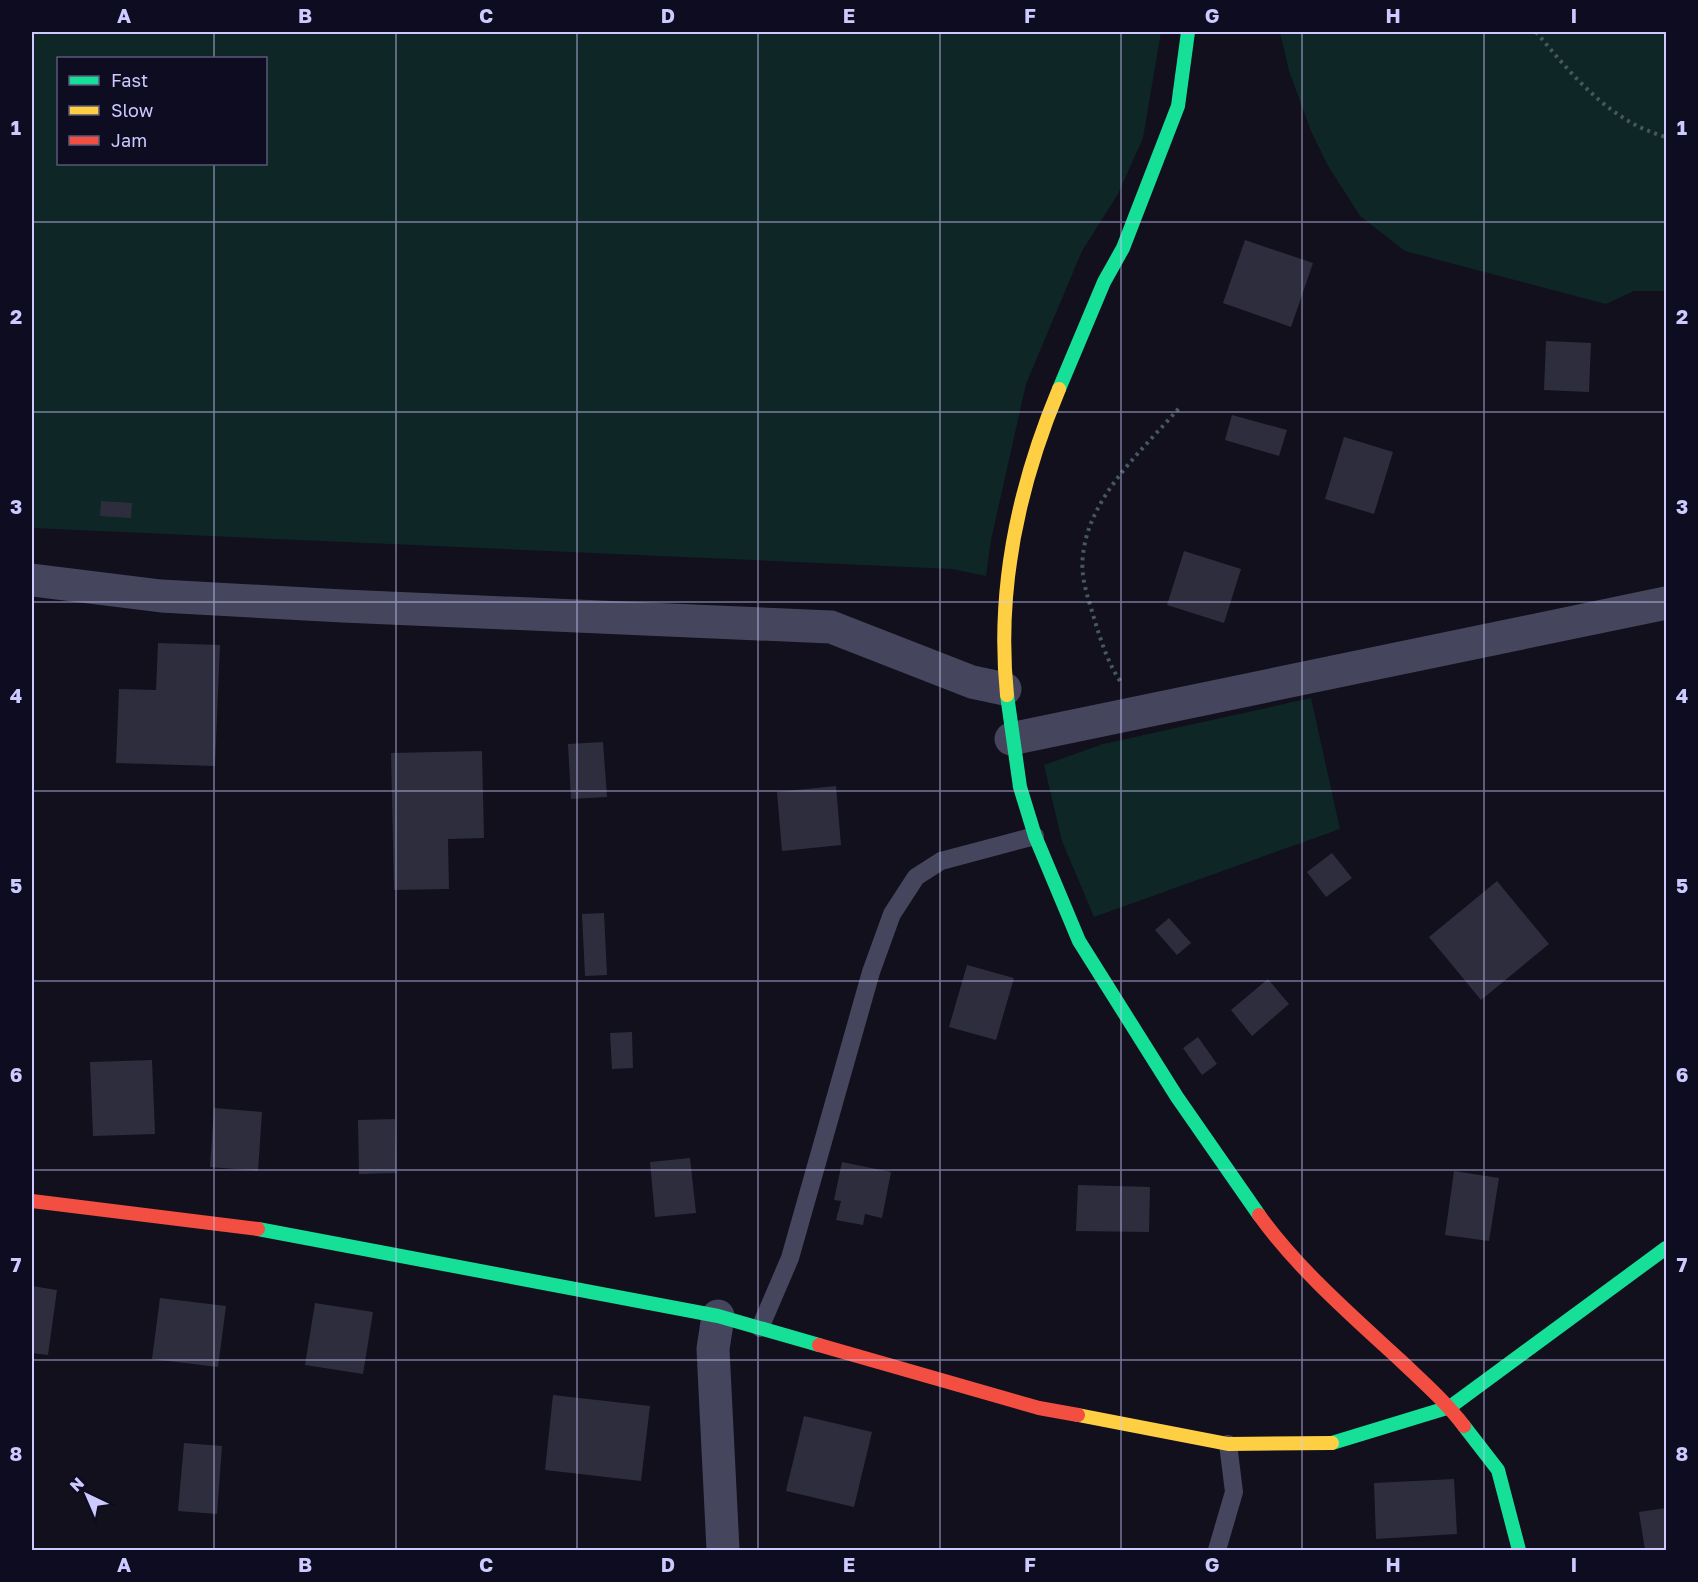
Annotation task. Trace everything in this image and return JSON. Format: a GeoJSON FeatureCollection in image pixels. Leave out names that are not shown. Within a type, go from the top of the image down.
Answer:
{"type":"FeatureCollection","features":[{"type":"Feature","properties":{"kind":"street"},"geometry":{"type":"LineString","coordinates":[[1188,32],[1178,106],[1123,248],[1104,282],[1056,397],[1029,475],[1008,562],[1002,646],[1011,739],[1020,787],[1035,836],[1079,941],[1177,1097],[1273,1234],[1359,1322],[1450,1407],[1498,1470],[1519,1551]]}},
{"type":"Feature","properties":{"kind":"street"},"geometry":{"type":"LineString","coordinates":[[32,580],[161,596],[332,606],[831,627],[972,682],[1005,689]]}},
{"type":"Feature","properties":{"kind":"street"},"geometry":{"type":"LineString","coordinates":[[1011,739],[1666,603]]}},
{"type":"Feature","properties":{"kind":"street"},"geometry":{"type":"LineString","coordinates":[[32,1202],[235,1225],[718,1316],[1039,1408],[1228,1444],[1338,1443],[1450,1407],[1666,1248]]}},
{"type":"Feature","properties":{"kind":"street"},"geometry":{"type":"LineString","coordinates":[[718,1316],[713,1349],[723,1551]]}},
{"type":"Feature","properties":{"kind":"lane"},"geometry":{"type":"LineString","coordinates":[[760,1328],[790,1258],[871,972],[892,914],[916,877],[941,861],[1035,836]]}},
{"type":"Feature","properties":{"kind":"lane"},"geometry":{"type":"LineString","coordinates":[[1217,1551],[1234,1492],[1228,1444]]}},
{"type":"Feature","properties":{"kind":"path"},"geometry":{"type":"LineString","coordinates":[[1536,32],[1586,90],[1612,113],[1651,133],[1666,137]]}},
{"type":"Feature","properties":{"kind":"path"},"geometry":{"type":"LineString","coordinates":[[1140,712],[1107,662],[1085,590],[1082,556],[1093,515],[1117,480],[1179,408]]}},
{"type":"Feature","properties":{"kind":"green space"},"geometry":{"type":"Polygon","coordinates":[[[32,32],[1161,32],[1143,138],[1118,194],[1082,251],[1026,384],[991,540],[986,576],[952,569],[32,528],[32,32]]]}},
{"type":"Feature","properties":{"kind":"green space"},"geometry":{"type":"Polygon","coordinates":[[[1280,32],[1666,32],[1666,291],[1634,291],[1606,304],[1405,251],[1360,216],[1327,164],[1311,131],[1289,71],[1280,32]]]}},
{"type":"Feature","properties":{"kind":"green space"},"geometry":{"type":"Polygon","coordinates":[[[1311,698],[1340,829],[1094,917],[1062,841],[1044,765],[1103,744],[1311,698]]]}},
{"type":"Feature","properties":{"kind":"building"},"geometry":{"type":"Polygon","coordinates":[[[1245,240],[1313,263],[1291,327],[1223,303],[1245,240]]]}},
{"type":"Feature","properties":{"kind":"building"},"geometry":{"type":"Polygon","coordinates":[[[1546,341],[1591,343],[1589,392],[1544,390],[1546,341]]]}},
{"type":"Feature","properties":{"kind":"building"},"geometry":{"type":"Polygon","coordinates":[[[1232,415],[1287,430],[1279,456],[1225,440],[1232,415]]]}},
{"type":"Feature","properties":{"kind":"building"},"geometry":{"type":"Polygon","coordinates":[[[1344,437],[1393,452],[1374,514],[1325,499],[1344,437]]]}},
{"type":"Feature","properties":{"kind":"building"},"geometry":{"type":"Polygon","coordinates":[[[101,501],[132,503],[131,518],[100,516],[101,501]]]}},
{"type":"Feature","properties":{"kind":"building"},"geometry":{"type":"Polygon","coordinates":[[[1184,551],[1241,569],[1224,623],[1167,605],[1184,551]]]}},
{"type":"Feature","properties":{"kind":"building"},"geometry":{"type":"Polygon","coordinates":[[[158,643],[220,645],[215,766],[116,763],[119,689],[156,690],[158,643]]]}},
{"type":"Feature","properties":{"kind":"building"},"geometry":{"type":"Polygon","coordinates":[[[603,742],[607,797],[571,799],[568,744],[603,742]]]}},
{"type":"Feature","properties":{"kind":"building"},"geometry":{"type":"Polygon","coordinates":[[[482,751],[484,838],[448,839],[449,889],[394,890],[391,753],[482,751]]]}},
{"type":"Feature","properties":{"kind":"building"},"geometry":{"type":"Polygon","coordinates":[[[836,786],[841,845],[782,851],[777,792],[836,786]]]}},
{"type":"Feature","properties":{"kind":"building"},"geometry":{"type":"Polygon","coordinates":[[[1332,853],[1352,878],[1326,897],[1307,872],[1332,853]]]}},
{"type":"Feature","properties":{"kind":"building"},"geometry":{"type":"Polygon","coordinates":[[[1497,881],[1549,944],[1481,1000],[1429,937],[1497,881]]]}},
{"type":"Feature","properties":{"kind":"building"},"geometry":{"type":"Polygon","coordinates":[[[604,913],[607,975],[585,976],[582,914],[604,913]]]}},
{"type":"Feature","properties":{"kind":"building"},"geometry":{"type":"Polygon","coordinates":[[[1169,918],[1191,943],[1177,955],[1155,930],[1169,918]]]}},
{"type":"Feature","properties":{"kind":"building"},"geometry":{"type":"Polygon","coordinates":[[[967,965],[1014,978],[996,1040],[949,1027],[967,965]]]}},
{"type":"Feature","properties":{"kind":"building"},"geometry":{"type":"Polygon","coordinates":[[[1268,979],[1289,1004],[1252,1036],[1231,1010],[1268,979]]]}},
{"type":"Feature","properties":{"kind":"building"},"geometry":{"type":"Polygon","coordinates":[[[632,1032],[633,1068],[612,1069],[610,1033],[632,1032]]]}},
{"type":"Feature","properties":{"kind":"building"},"geometry":{"type":"Polygon","coordinates":[[[1198,1037],[1217,1064],[1202,1075],[1183,1048],[1198,1037]]]}},
{"type":"Feature","properties":{"kind":"building"},"geometry":{"type":"Polygon","coordinates":[[[152,1060],[155,1134],[93,1136],[90,1062],[152,1060]]]}},
{"type":"Feature","properties":{"kind":"building"},"geometry":{"type":"Polygon","coordinates":[[[214,1108],[262,1112],[258,1171],[210,1167],[214,1108]]]}},
{"type":"Feature","properties":{"kind":"building"},"geometry":{"type":"Polygon","coordinates":[[[395,1119],[396,1173],[359,1174],[358,1120],[395,1119]]]}},
{"type":"Feature","properties":{"kind":"building"},"geometry":{"type":"Polygon","coordinates":[[[690,1158],[696,1213],[655,1217],[650,1162],[690,1158]]]}},
{"type":"Feature","properties":{"kind":"building"},"geometry":{"type":"Polygon","coordinates":[[[842,1162],[891,1172],[882,1218],[865,1214],[863,1225],[836,1220],[841,1201],[834,1200],[842,1162]]]}},
{"type":"Feature","properties":{"kind":"building"},"geometry":{"type":"Polygon","coordinates":[[[1454,1171],[1499,1178],[1489,1241],[1445,1235],[1454,1171]]]}},
{"type":"Feature","properties":{"kind":"building"},"geometry":{"type":"Polygon","coordinates":[[[1078,1185],[1150,1187],[1149,1232],[1076,1231],[1078,1185]]]}},
{"type":"Feature","properties":{"kind":"building"},"geometry":{"type":"Polygon","coordinates":[[[32,1286],[57,1290],[48,1355],[32,1353],[32,1286]]]}},
{"type":"Feature","properties":{"kind":"building"},"geometry":{"type":"Polygon","coordinates":[[[160,1298],[226,1306],[218,1367],[152,1359],[160,1298]]]}},
{"type":"Feature","properties":{"kind":"building"},"geometry":{"type":"Polygon","coordinates":[[[315,1303],[373,1312],[363,1374],[305,1365],[315,1303]]]}},
{"type":"Feature","properties":{"kind":"building"},"geometry":{"type":"Polygon","coordinates":[[[553,1395],[650,1406],[641,1481],[545,1470],[553,1395]]]}},
{"type":"Feature","properties":{"kind":"building"},"geometry":{"type":"Polygon","coordinates":[[[804,1416],[872,1432],[854,1507],[786,1491],[804,1416]]]}},
{"type":"Feature","properties":{"kind":"building"},"geometry":{"type":"Polygon","coordinates":[[[184,1443],[222,1446],[217,1514],[178,1511],[184,1443]]]}},
{"type":"Feature","properties":{"kind":"building"},"geometry":{"type":"Polygon","coordinates":[[[1454,1479],[1457,1534],[1376,1539],[1374,1483],[1454,1479]]]}},
{"type":"Feature","properties":{"kind":"building"},"geometry":{"type":"Polygon","coordinates":[[[1666,1508],[1666,1550],[1645,1550],[1639,1512],[1666,1508]]]}},
{"type":"Feature","properties":{"kind":"traffic: fast"},"geometry":{"type":"LineString","coordinates":[[1059,389],[1104,282],[1123,248],[1178,106],[1188,32]]}},
{"type":"Feature","properties":{"kind":"traffic: fast"},"geometry":{"type":"LineString","coordinates":[[1007,695],[1020,787],[1035,836],[1079,941],[1177,1097],[1259,1215]]}},
{"type":"Feature","properties":{"kind":"traffic: fast"},"geometry":{"type":"LineString","coordinates":[[258,1229],[718,1316],[819,1345]]}},
{"type":"Feature","properties":{"kind":"traffic: fast"},"geometry":{"type":"LineString","coordinates":[[1332,1443],[1450,1407],[1666,1248]]}},
{"type":"Feature","properties":{"kind":"traffic: fast"},"geometry":{"type":"LineString","coordinates":[[1464,1426],[1498,1470],[1519,1550]]}},
{"type":"Feature","properties":{"kind":"traffic: slow"},"geometry":{"type":"LineString","coordinates":[[1007,695],[1004,655],[1005,616],[1014,539],[1032,463],[1059,389]]}},
{"type":"Feature","properties":{"kind":"traffic: slow"},"geometry":{"type":"LineString","coordinates":[[1078,1415],[1228,1444],[1332,1443]]}},
{"type":"Feature","properties":{"kind":"traffic: jam"},"geometry":{"type":"LineString","coordinates":[[32,1201],[258,1229]]}},
{"type":"Feature","properties":{"kind":"traffic: jam"},"geometry":{"type":"LineString","coordinates":[[1259,1215],[1308,1273],[1433,1392],[1464,1426]]}},
{"type":"Feature","properties":{"kind":"traffic: jam"},"geometry":{"type":"LineString","coordinates":[[819,1345],[1039,1408],[1078,1415]]}}]}
